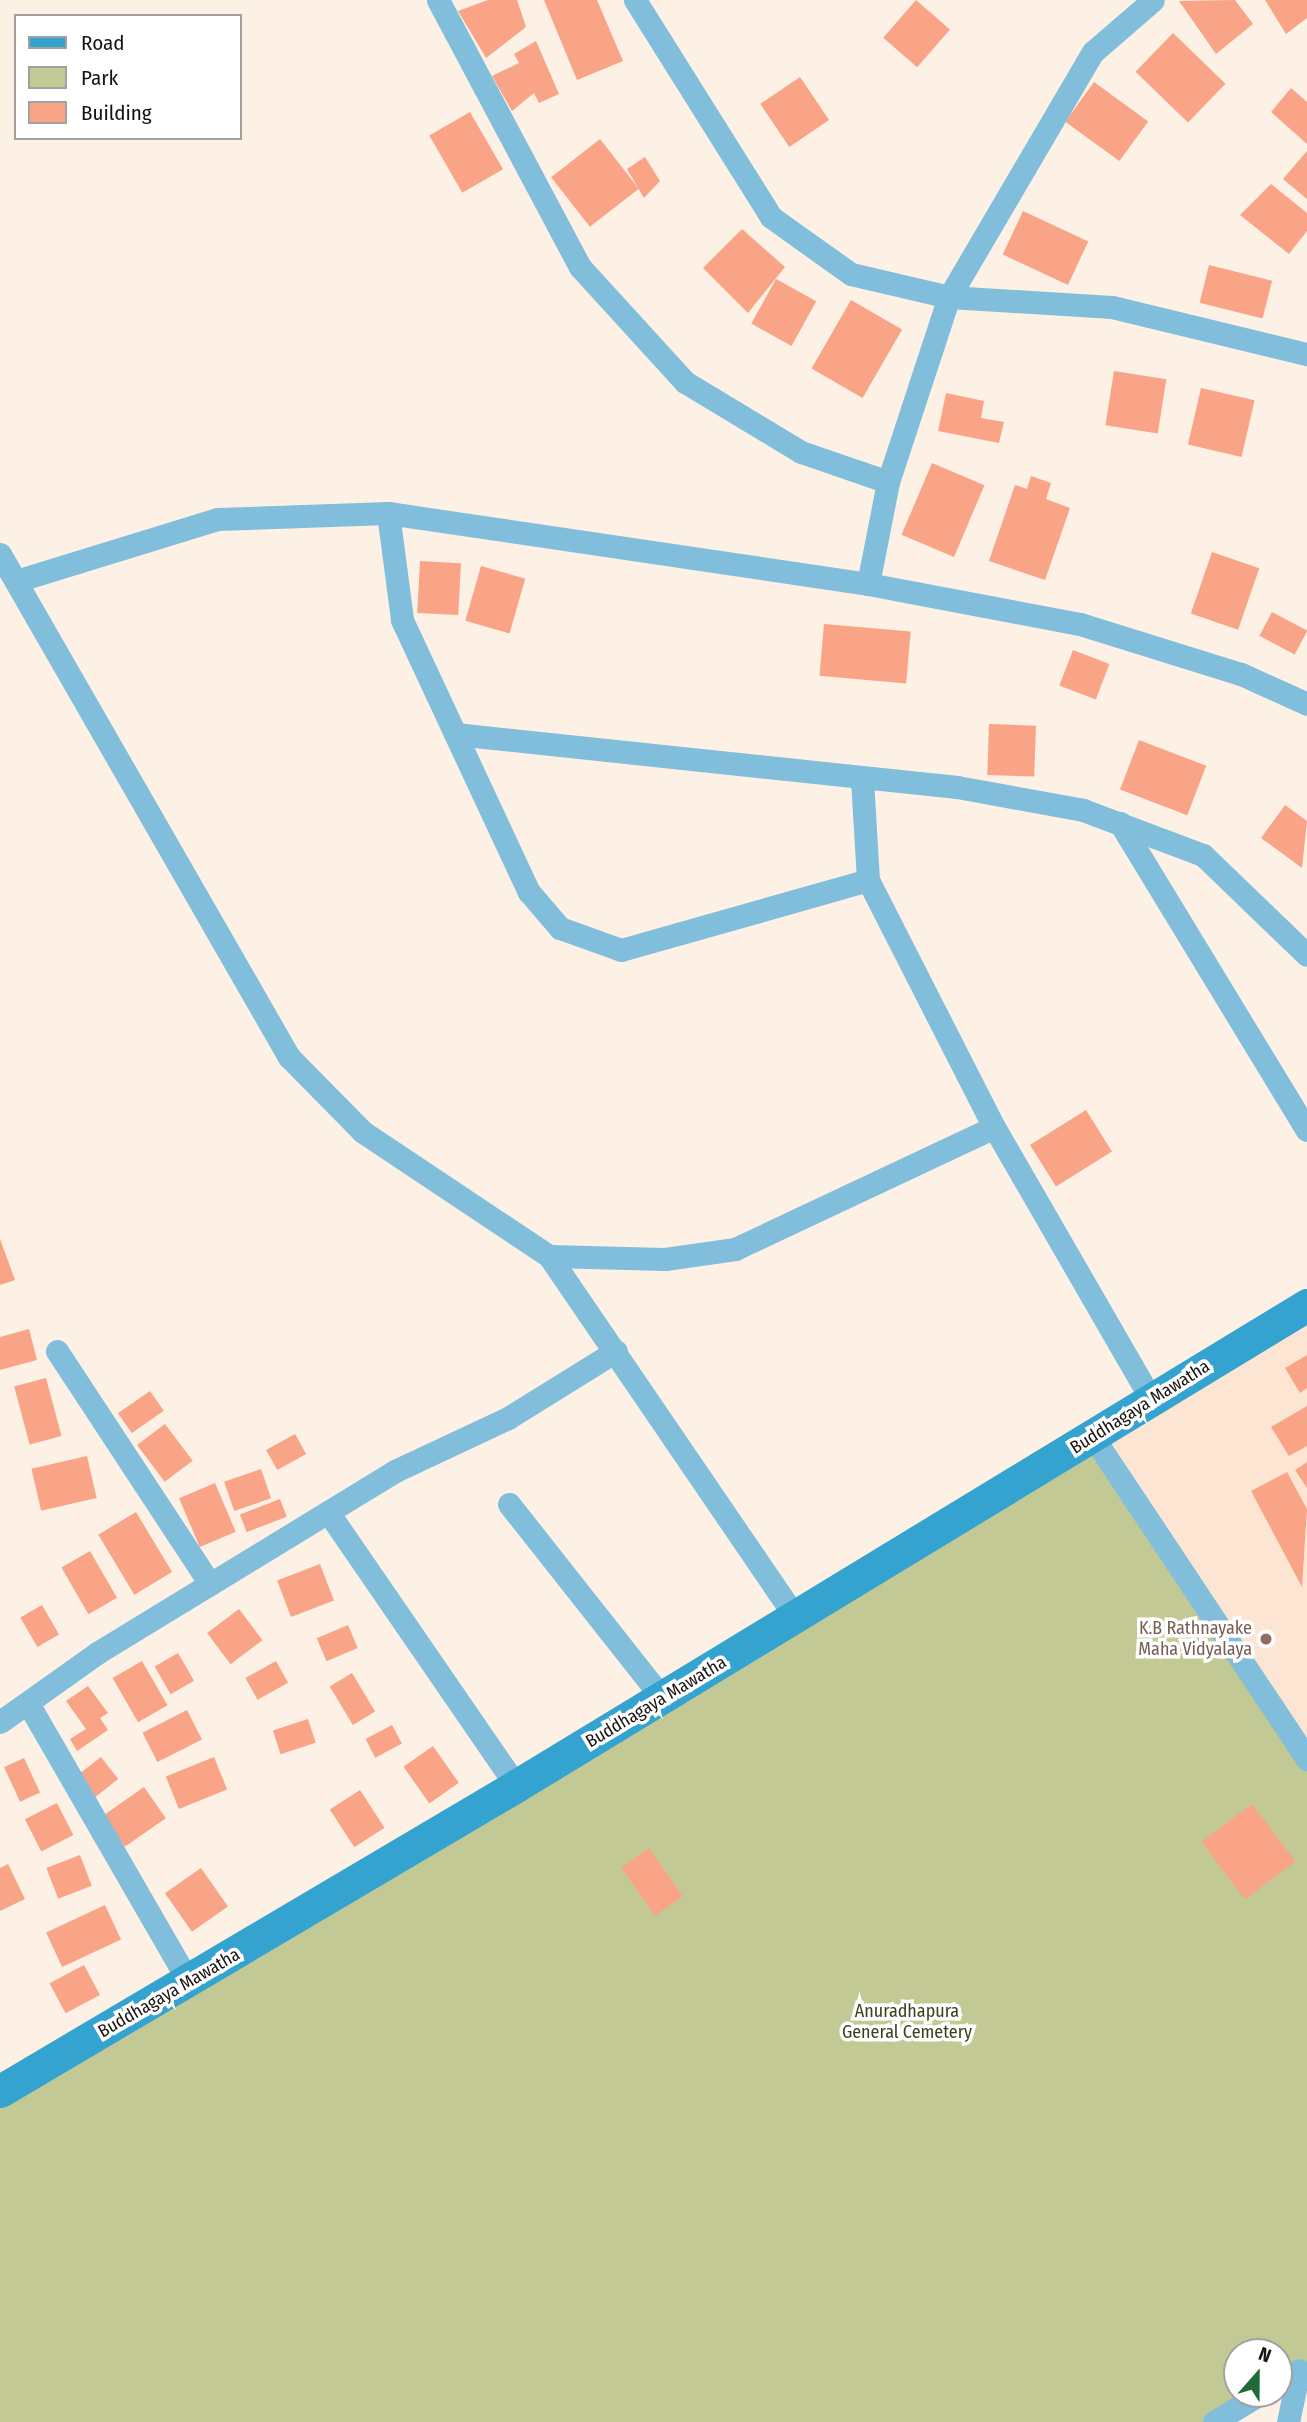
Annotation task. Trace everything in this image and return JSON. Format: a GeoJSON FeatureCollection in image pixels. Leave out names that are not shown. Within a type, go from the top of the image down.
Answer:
{"type":"FeatureCollection","features":[{"type":"Feature","properties":{"kind":"main road","name":"Buddhagaya Mawatha"},"geometry":{"type":"LineString","coordinates":[[0,2091],[189,1982],[516,1786],[1307,1305]]}},
{"type":"Feature","properties":{"kind":"street"},"geometry":{"type":"LineString","coordinates":[[438,0],[580,267],[685,382],[801,452],[888,482]]}},
{"type":"Feature","properties":{"kind":"street"},"geometry":{"type":"LineString","coordinates":[[635,0],[771,217],[850,274],[949,297],[1112,307],[1304,346]]}},
{"type":"Feature","properties":{"kind":"street"},"geometry":{"type":"LineString","coordinates":[[868,584],[888,482],[949,297],[1093,52],[1143,3]]}},
{"type":"Feature","properties":{"kind":"street"},"geometry":{"type":"LineString","coordinates":[[388,513],[402,620],[529,892],[560,928],[589,942],[621,950],[868,880]]}},
{"type":"Feature","properties":{"kind":"street"},"geometry":{"type":"LineString","coordinates":[[16,581],[218,519],[388,513],[868,584],[1080,624],[1241,674],[1307,704]]}},
{"type":"Feature","properties":{"kind":"street"},"geometry":{"type":"LineString","coordinates":[[0,554],[289,1057],[363,1132],[549,1256],[795,1617]]}},
{"type":"Feature","properties":{"kind":"street"},"geometry":{"type":"LineString","coordinates":[[455,734],[1014,794],[1120,823],[1203,855],[1307,955]]}},
{"type":"Feature","properties":{"kind":"street"},"geometry":{"type":"LineString","coordinates":[[862,779],[868,880],[993,1127],[1152,1401]]}},
{"type":"Feature","properties":{"kind":"street"},"geometry":{"type":"LineString","coordinates":[[1120,823],[1307,1130]]}},
{"type":"Feature","properties":{"kind":"street"},"geometry":{"type":"LineString","coordinates":[[549,1256],[664,1259],[734,1249],[993,1127]]}},
{"type":"Feature","properties":{"kind":"street"},"geometry":{"type":"LineString","coordinates":[[57,1351],[210,1584]]}},
{"type":"Feature","properties":{"kind":"street"},"geometry":{"type":"LineString","coordinates":[[0,1722],[29,1705],[97,1653],[395,1471],[508,1418],[616,1351]]}},
{"type":"Feature","properties":{"kind":"street"},"geometry":{"type":"LineString","coordinates":[[1093,1437],[1307,1759]]}},
{"type":"Feature","properties":{"kind":"street"},"geometry":{"type":"LineString","coordinates":[[509,1504],[662,1698]]}},
{"type":"Feature","properties":{"kind":"street"},"geometry":{"type":"LineString","coordinates":[[328,1512],[516,1786]]}},
{"type":"Feature","properties":{"kind":"street"},"geometry":{"type":"LineString","coordinates":[[29,1705],[189,1982]]}},
{"type":"Feature","properties":{"kind":"street"},"geometry":{"type":"LineString","coordinates":[[1288,2422],[1303,2368]]}},
{"type":"Feature","properties":{"kind":"street"},"geometry":{"type":"LineString","coordinates":[[1214,2422],[1237,2408]]}},
{"type":"Feature","properties":{"kind":"shaded area","name":"K.B Rathnayake Maha Vidyalaya"},"geometry":{"type":"Polygon","coordinates":[[[1307,1305],[1307,1759],[1093,1437],[1307,1305]]]}},
{"type":"Feature","properties":{"kind":"green space","name":"Anuradhapura General Cemetery"},"geometry":{"type":"Polygon","coordinates":[[[1093,1437],[1307,1759],[1307,2371],[1293,2380],[1293,2338],[1223,2338],[1223,2408],[1246,2408],[1224,2422],[0,2422],[0,2091],[1093,1437]]]}},
{"type":"Feature","properties":{"kind":"building"},"geometry":{"type":"Polygon","coordinates":[[[488,0],[517,0],[526,27],[486,58],[458,11],[488,0]]]}},
{"type":"Feature","properties":{"kind":"building"},"geometry":{"type":"Polygon","coordinates":[[[544,0],[597,0],[623,61],[577,80],[544,0]]]}},
{"type":"Feature","properties":{"kind":"building"},"geometry":{"type":"Polygon","coordinates":[[[916,0],[950,30],[917,67],[883,38],[916,0]]]}},
{"type":"Feature","properties":{"kind":"building"},"geometry":{"type":"Polygon","coordinates":[[[1235,0],[1253,24],[1216,54],[1179,1],[1235,0]]]}},
{"type":"Feature","properties":{"kind":"building"},"geometry":{"type":"Polygon","coordinates":[[[1265,0],[1307,0],[1307,18],[1286,34],[1265,0]]]}},
{"type":"Feature","properties":{"kind":"building"},"geometry":{"type":"Polygon","coordinates":[[[1173,33],[1226,84],[1188,123],[1135,72],[1173,33]]]}},
{"type":"Feature","properties":{"kind":"building"},"geometry":{"type":"Polygon","coordinates":[[[536,41],[559,94],[539,103],[534,93],[512,111],[492,76],[519,63],[514,54],[536,41]]]}},
{"type":"Feature","properties":{"kind":"building"},"geometry":{"type":"Polygon","coordinates":[[[800,77],[829,120],[789,147],[760,104],[800,77]]]}},
{"type":"Feature","properties":{"kind":"building"},"geometry":{"type":"Polygon","coordinates":[[[1094,82],[1148,121],[1119,161],[1065,122],[1094,82]]]}},
{"type":"Feature","properties":{"kind":"building"},"geometry":{"type":"Polygon","coordinates":[[[1291,88],[1307,102],[1307,144],[1271,112],[1291,88]]]}},
{"type":"Feature","properties":{"kind":"building"},"geometry":{"type":"Polygon","coordinates":[[[470,112],[503,169],[462,193],[429,136],[470,112]]]}},
{"type":"Feature","properties":{"kind":"building"},"geometry":{"type":"Polygon","coordinates":[[[600,139],[639,189],[590,227],[551,177],[600,139]]]}},
{"type":"Feature","properties":{"kind":"building"},"geometry":{"type":"Polygon","coordinates":[[[1307,151],[1307,199],[1283,179],[1307,151]]]}},
{"type":"Feature","properties":{"kind":"building"},"geometry":{"type":"Polygon","coordinates":[[[645,157],[660,181],[644,198],[627,169],[645,157]]]}},
{"type":"Feature","properties":{"kind":"building"},"geometry":{"type":"Polygon","coordinates":[[[1271,184],[1307,213],[1307,231],[1289,254],[1240,215],[1271,184]]]}},
{"type":"Feature","properties":{"kind":"building"},"geometry":{"type":"Polygon","coordinates":[[[1023,211],[1088,241],[1068,285],[1003,255],[1023,211]]]}},
{"type":"Feature","properties":{"kind":"building"},"geometry":{"type":"Polygon","coordinates":[[[742,229],[785,267],[748,313],[703,268],[742,229]]]}},
{"type":"Feature","properties":{"kind":"building"},"geometry":{"type":"Polygon","coordinates":[[[1209,265],[1272,281],[1263,319],[1200,303],[1209,265]]]}},
{"type":"Feature","properties":{"kind":"building"},"geometry":{"type":"Polygon","coordinates":[[[776,279],[816,301],[792,346],[751,324],[776,279]]]}},
{"type":"Feature","properties":{"kind":"building"},"geometry":{"type":"Polygon","coordinates":[[[851,300],[902,330],[863,398],[812,368],[851,300]]]}},
{"type":"Feature","properties":{"kind":"building"},"geometry":{"type":"Polygon","coordinates":[[[1114,371],[1166,379],[1158,434],[1105,425],[1114,371]]]}},
{"type":"Feature","properties":{"kind":"building"},"geometry":{"type":"Polygon","coordinates":[[[1201,388],[1255,400],[1242,457],[1188,445],[1201,388]]]}},
{"type":"Feature","properties":{"kind":"building"},"geometry":{"type":"Polygon","coordinates":[[[946,393],[984,401],[981,418],[1004,422],[999,443],[938,431],[946,393]]]}},
{"type":"Feature","properties":{"kind":"building"},"geometry":{"type":"Polygon","coordinates":[[[932,463],[984,485],[954,557],[902,535],[932,463]]]}},
{"type":"Feature","properties":{"kind":"building"},"geometry":{"type":"Polygon","coordinates":[[[1031,476],[1051,483],[1046,499],[1070,508],[1045,580],[989,561],[1015,485],[1027,489],[1031,476]]]}},
{"type":"Feature","properties":{"kind":"building"},"geometry":{"type":"Polygon","coordinates":[[[1212,552],[1259,568],[1238,630],[1191,613],[1212,552]]]}},
{"type":"Feature","properties":{"kind":"building"},"geometry":{"type":"Polygon","coordinates":[[[420,561],[461,563],[458,615],[417,613],[420,561]]]}},
{"type":"Feature","properties":{"kind":"building"},"geometry":{"type":"Polygon","coordinates":[[[481,566],[525,579],[510,633],[465,621],[481,566]]]}},
{"type":"Feature","properties":{"kind":"building"},"geometry":{"type":"Polygon","coordinates":[[[1272,612],[1307,631],[1295,655],[1259,636],[1272,612]]]}},
{"type":"Feature","properties":{"kind":"building"},"geometry":{"type":"Polygon","coordinates":[[[824,624],[911,632],[906,683],[819,676],[824,624]]]}},
{"type":"Feature","properties":{"kind":"building"},"geometry":{"type":"Polygon","coordinates":[[[1073,650],[1109,664],[1096,699],[1059,685],[1073,650]]]}},
{"type":"Feature","properties":{"kind":"building"},"geometry":{"type":"Polygon","coordinates":[[[989,724],[1036,726],[1034,777],[987,775],[989,724]]]}},
{"type":"Feature","properties":{"kind":"building"},"geometry":{"type":"Polygon","coordinates":[[[1139,740],[1206,766],[1187,815],[1120,789],[1139,740]]]}},
{"type":"Feature","properties":{"kind":"building"},"geometry":{"type":"Polygon","coordinates":[[[1285,805],[1307,821],[1302,868],[1261,838],[1285,805]]]}},
{"type":"Feature","properties":{"kind":"building"},"geometry":{"type":"Polygon","coordinates":[[[1086,1110],[1112,1152],[1056,1187],[1030,1145],[1086,1110]]]}},
{"type":"Feature","properties":{"kind":"building"},"geometry":{"type":"Polygon","coordinates":[[[0,1239],[15,1280],[0,1285],[0,1239]]]}},
{"type":"Feature","properties":{"kind":"building"},"geometry":{"type":"Polygon","coordinates":[[[29,1329],[37,1360],[0,1370],[0,1337],[29,1329]]]}},
{"type":"Feature","properties":{"kind":"building"},"geometry":{"type":"Polygon","coordinates":[[[1307,1355],[1307,1388],[1300,1393],[1285,1368],[1307,1355]]]}},
{"type":"Feature","properties":{"kind":"building"},"geometry":{"type":"Polygon","coordinates":[[[46,1378],[62,1436],[30,1444],[14,1387],[46,1378]]]}},
{"type":"Feature","properties":{"kind":"building"},"geometry":{"type":"Polygon","coordinates":[[[150,1391],[164,1411],[132,1433],[118,1413],[150,1391]]]}},
{"type":"Feature","properties":{"kind":"building"},"geometry":{"type":"Polygon","coordinates":[[[1307,1406],[1307,1446],[1289,1456],[1271,1427],[1307,1406]]]}},
{"type":"Feature","properties":{"kind":"building"},"geometry":{"type":"Polygon","coordinates":[[[165,1424],[193,1461],[165,1482],[137,1445],[165,1424]]]}},
{"type":"Feature","properties":{"kind":"building"},"geometry":{"type":"Polygon","coordinates":[[[295,1434],[306,1454],[277,1470],[266,1450],[295,1434]]]}},
{"type":"Feature","properties":{"kind":"building"},"geometry":{"type":"Polygon","coordinates":[[[87,1456],[97,1498],[41,1511],[31,1469],[87,1456]]]}},
{"type":"Feature","properties":{"kind":"building"},"geometry":{"type":"Polygon","coordinates":[[[1307,1462],[1307,1488],[1295,1470],[1307,1462]]]}},
{"type":"Feature","properties":{"kind":"building"},"geometry":{"type":"Polygon","coordinates":[[[261,1469],[271,1498],[234,1511],[224,1482],[261,1469]]]}},
{"type":"Feature","properties":{"kind":"building"},"geometry":{"type":"Polygon","coordinates":[[[1287,1472],[1307,1509],[1302,1587],[1251,1491],[1287,1472]]]}},
{"type":"Feature","properties":{"kind":"building"},"geometry":{"type":"Polygon","coordinates":[[[215,1483],[236,1532],[200,1547],[179,1498],[215,1483]]]}},
{"type":"Feature","properties":{"kind":"building"},"geometry":{"type":"Polygon","coordinates":[[[280,1499],[287,1517],[247,1532],[240,1514],[280,1499]]]}},
{"type":"Feature","properties":{"kind":"building"},"geometry":{"type":"Polygon","coordinates":[[[136,1512],[172,1572],[134,1595],[98,1535],[136,1512]]]}},
{"type":"Feature","properties":{"kind":"building"},"geometry":{"type":"Polygon","coordinates":[[[90,1551],[117,1598],[88,1614],[61,1568],[90,1551]]]}},
{"type":"Feature","properties":{"kind":"building"},"geometry":{"type":"Polygon","coordinates":[[[320,1564],[334,1600],[291,1617],[277,1580],[320,1564]]]}},
{"type":"Feature","properties":{"kind":"building"},"geometry":{"type":"Polygon","coordinates":[[[42,1605],[59,1634],[37,1647],[20,1618],[42,1605]]]}},
{"type":"Feature","properties":{"kind":"building"},"geometry":{"type":"Polygon","coordinates":[[[239,1609],[262,1640],[231,1664],[207,1633],[239,1609]]]}},
{"type":"Feature","properties":{"kind":"building"},"geometry":{"type":"Polygon","coordinates":[[[348,1625],[358,1648],[326,1661],[317,1638],[348,1625]]]}},
{"type":"Feature","properties":{"kind":"building"},"geometry":{"type":"Polygon","coordinates":[[[178,1653],[194,1681],[171,1694],[155,1666],[178,1653]]]}},
{"type":"Feature","properties":{"kind":"building"},"geometry":{"type":"Polygon","coordinates":[[[142,1661],[168,1705],[138,1722],[113,1678],[142,1661]]]}},
{"type":"Feature","properties":{"kind":"building"},"geometry":{"type":"Polygon","coordinates":[[[276,1661],[288,1683],[258,1700],[245,1678],[276,1661]]]}},
{"type":"Feature","properties":{"kind":"building"},"geometry":{"type":"Polygon","coordinates":[[[352,1673],[375,1712],[353,1725],[330,1686],[352,1673]]]}},
{"type":"Feature","properties":{"kind":"building"},"geometry":{"type":"Polygon","coordinates":[[[88,1686],[108,1713],[100,1718],[108,1730],[77,1751],[70,1739],[86,1729],[66,1701],[88,1686]]]}},
{"type":"Feature","properties":{"kind":"building"},"geometry":{"type":"Polygon","coordinates":[[[187,1710],[202,1739],[157,1762],[142,1733],[187,1710]]]}},
{"type":"Feature","properties":{"kind":"building"},"geometry":{"type":"Polygon","coordinates":[[[308,1719],[316,1743],[281,1754],[273,1730],[308,1719]]]}},
{"type":"Feature","properties":{"kind":"building"},"geometry":{"type":"Polygon","coordinates":[[[392,1725],[402,1744],[375,1758],[366,1739],[392,1725]]]}},
{"type":"Feature","properties":{"kind":"building"},"geometry":{"type":"Polygon","coordinates":[[[433,1746],[459,1783],[429,1804],[404,1767],[433,1746]]]}},
{"type":"Feature","properties":{"kind":"building"},"geometry":{"type":"Polygon","coordinates":[[[101,1757],[118,1779],[95,1797],[78,1775],[101,1757]]]}},
{"type":"Feature","properties":{"kind":"building"},"geometry":{"type":"Polygon","coordinates":[[[214,1757],[227,1789],[179,1809],[166,1776],[214,1757]]]}},
{"type":"Feature","properties":{"kind":"building"},"geometry":{"type":"Polygon","coordinates":[[[24,1758],[40,1792],[20,1802],[4,1767],[24,1758]]]}},
{"type":"Feature","properties":{"kind":"building"},"geometry":{"type":"Polygon","coordinates":[[[144,1787],[166,1818],[125,1847],[103,1816],[144,1787]]]}},
{"type":"Feature","properties":{"kind":"building"},"geometry":{"type":"Polygon","coordinates":[[[360,1790],[385,1828],[354,1847],[330,1810],[360,1790]]]}},
{"type":"Feature","properties":{"kind":"building"},"geometry":{"type":"Polygon","coordinates":[[[57,1803],[73,1835],[41,1851],[25,1819],[57,1803]]]}},
{"type":"Feature","properties":{"kind":"building"},"geometry":{"type":"Polygon","coordinates":[[[1252,1804],[1295,1862],[1245,1899],[1202,1842],[1252,1804]]]}},
{"type":"Feature","properties":{"kind":"building"},"geometry":{"type":"Polygon","coordinates":[[[649,1848],[683,1896],[655,1916],[621,1868],[649,1848]]]}},
{"type":"Feature","properties":{"kind":"building"},"geometry":{"type":"Polygon","coordinates":[[[80,1855],[92,1886],[58,1899],[46,1868],[80,1855]]]}},
{"type":"Feature","properties":{"kind":"building"},"geometry":{"type":"Polygon","coordinates":[[[8,1864],[25,1899],[0,1911],[0,1868],[8,1864]]]}},
{"type":"Feature","properties":{"kind":"building"},"geometry":{"type":"Polygon","coordinates":[[[201,1868],[228,1907],[192,1932],[165,1893],[201,1868]]]}},
{"type":"Feature","properties":{"kind":"building"},"geometry":{"type":"Polygon","coordinates":[[[105,1905],[121,1939],[62,1967],[46,1932],[105,1905]]]}},
{"type":"Feature","properties":{"kind":"building"},"geometry":{"type":"Polygon","coordinates":[[[84,1965],[100,1995],[66,2013],[50,1983],[84,1965]]]}},
{"type":"Feature","properties":{"kind":"place","name":"K.B Rathnayake Maha Vidyalaya"},"geometry":{"type":"Point","coordinates":[1266,1639]}}]}
